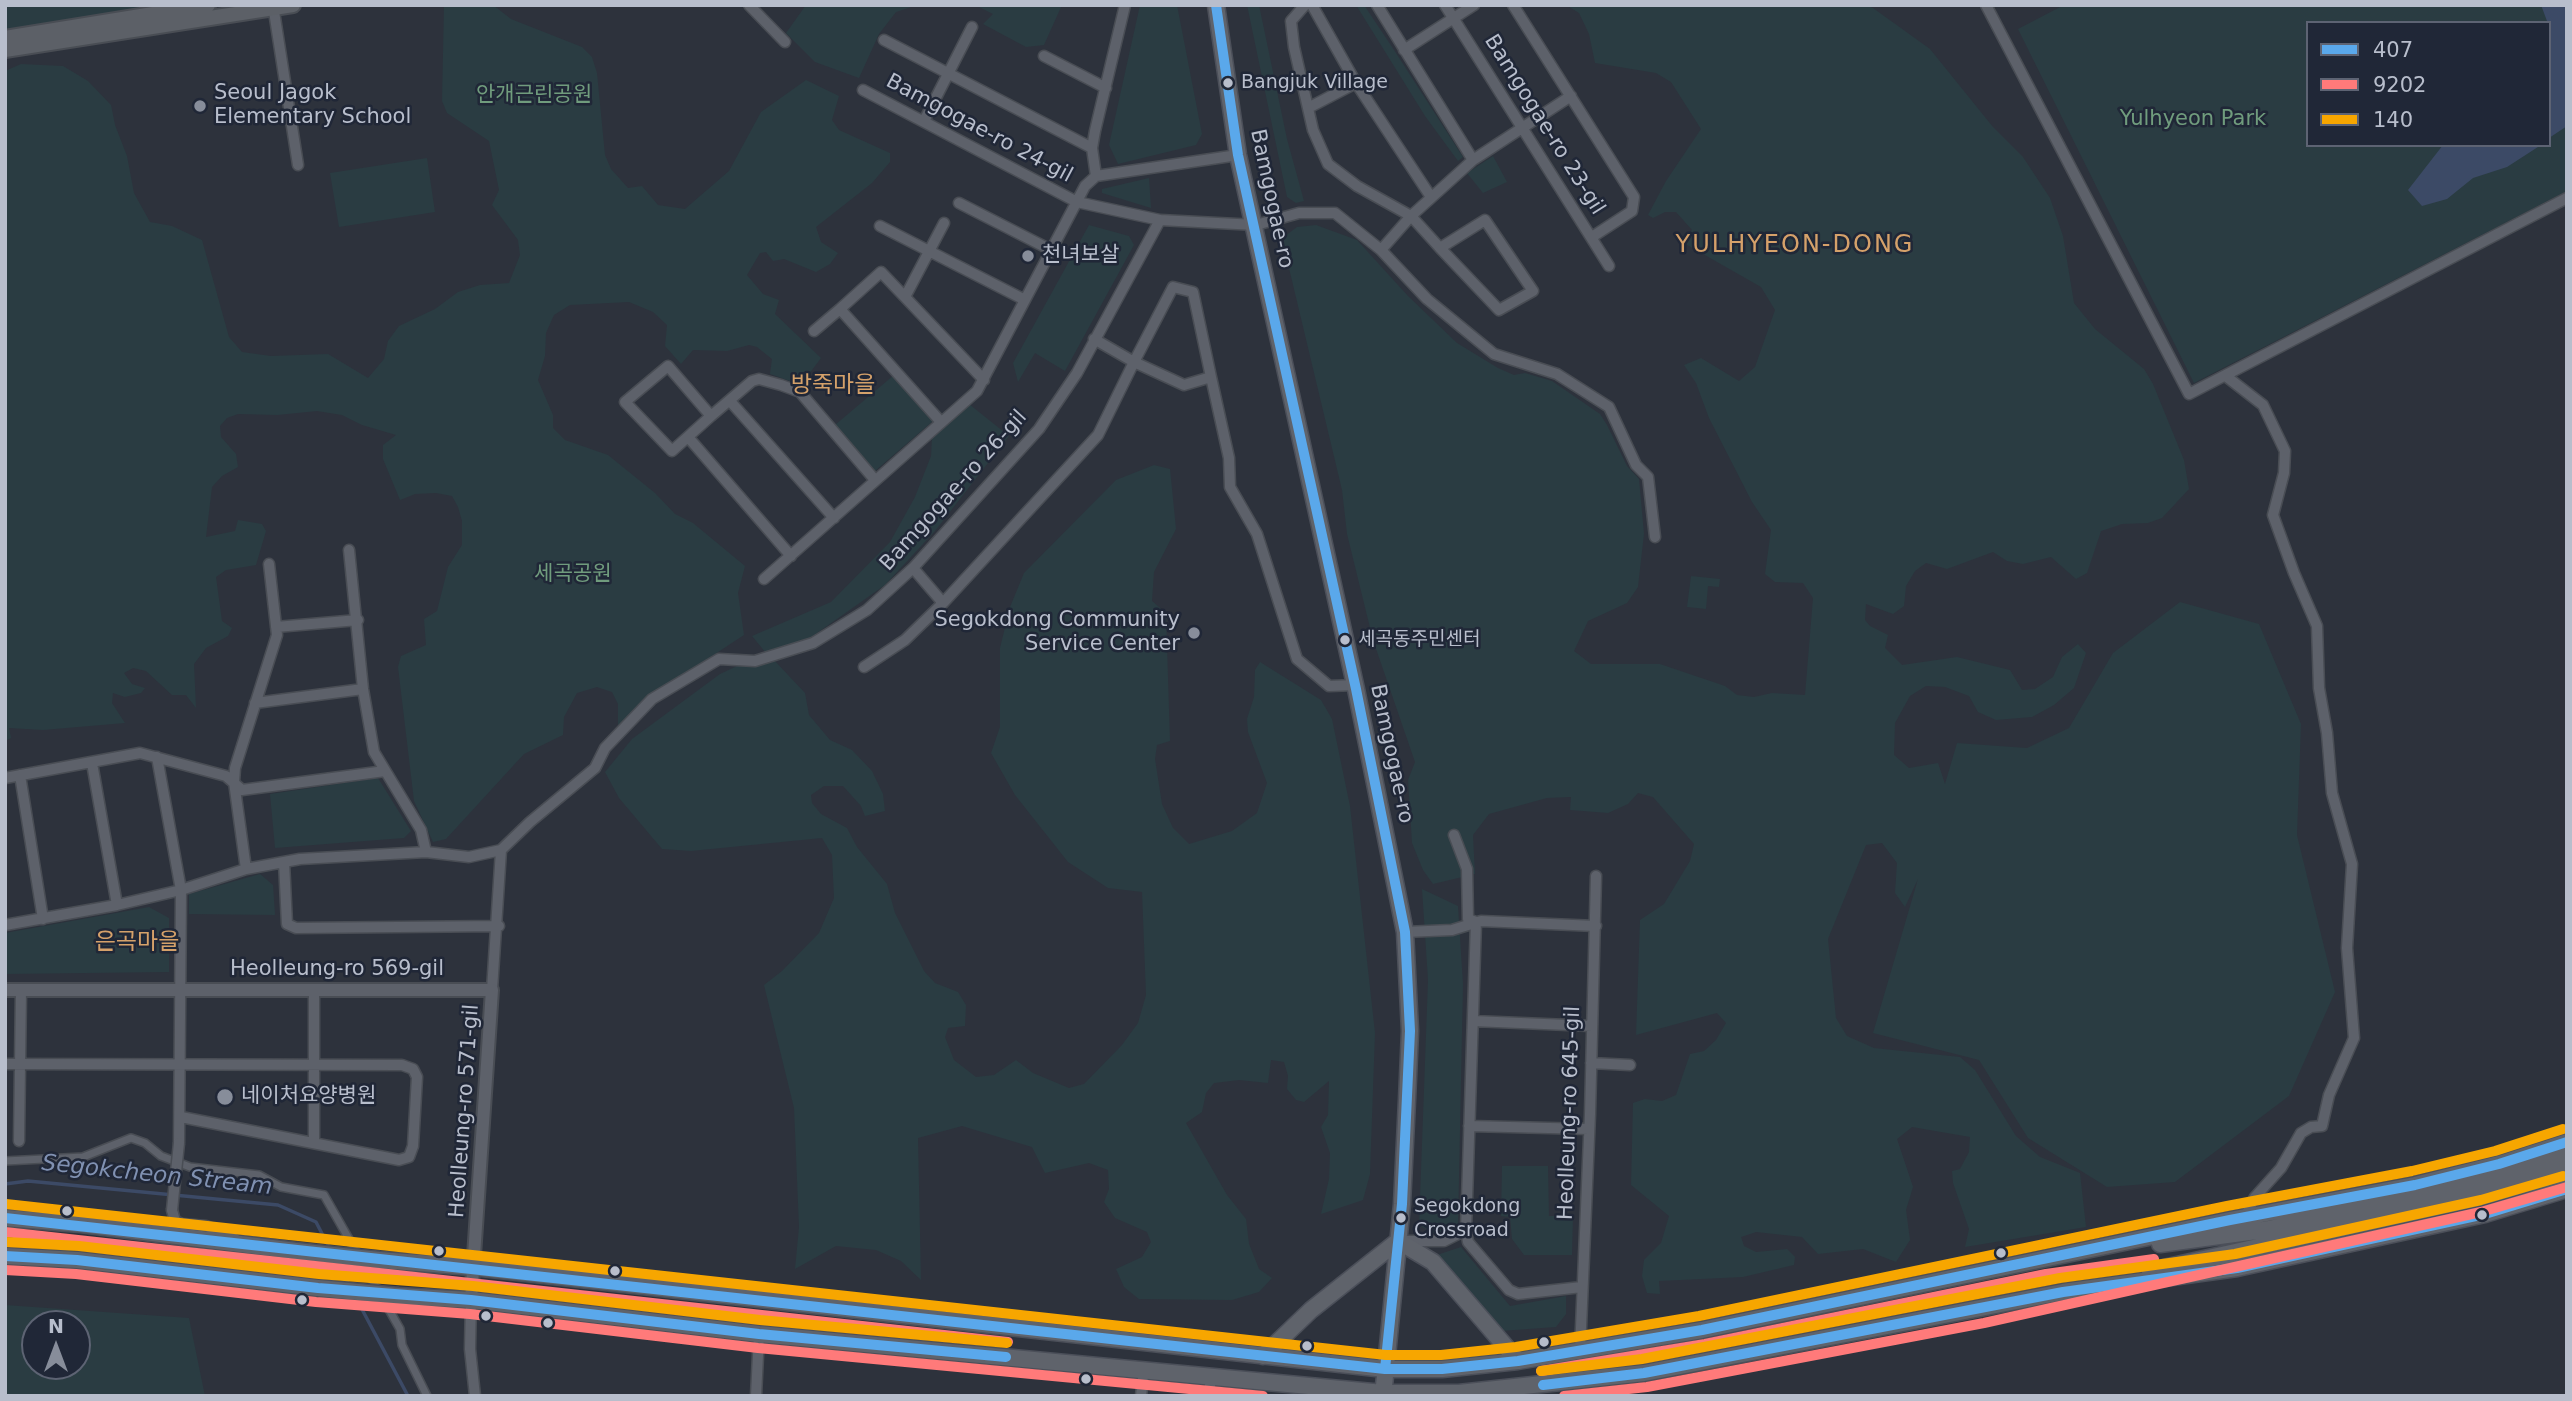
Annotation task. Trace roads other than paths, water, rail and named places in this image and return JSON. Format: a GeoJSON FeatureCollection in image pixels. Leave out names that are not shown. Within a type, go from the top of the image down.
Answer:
{"type":"FeatureCollection","features":[{"type":"Feature","properties":{"kind":"main road"},"geometry":{"type":"LineString","coordinates":[[5,38],[208,5]]}},
{"type":"Feature","properties":{"kind":"main road"},"geometry":{"type":"LineString","coordinates":[[5,50],[293,5]]}},
{"type":"Feature","properties":{"kind":"main road","name":"Bamgogae-ro"},"geometry":{"type":"LineString","coordinates":[[1216,5],[1238,155],[1256,225],[1297,427],[1356,685],[1405,932],[1410,1031],[1398,1241],[1383,1395]]}},
{"type":"Feature","properties":{"kind":"main road"},"geometry":{"type":"LineString","coordinates":[[5,1219],[81,1224],[296,1251],[473,1267],[1385,1369],[1443,1369],[1518,1361],[1702,1330],[2245,1217],[2415,1185],[2499,1164],[2567,1142]]}},
{"type":"Feature","properties":{"kind":"main road"},"geometry":{"type":"LineString","coordinates":[[2043,1260],[2264,1230],[2474,1186],[2567,1158]]}},
{"type":"Feature","properties":{"kind":"main road"},"geometry":{"type":"LineString","coordinates":[[5,1256],[90,1261],[318,1288],[471,1300],[759,1334],[1144,1368],[1383,1395],[1506,1392],[1644,1373],[2063,1292],[2270,1242],[2478,1198],[2567,1172]]}},
{"type":"Feature","properties":{"kind":"main road"},"geometry":{"type":"LineString","coordinates":[[2063,1292],[2237,1268],[2485,1214],[2567,1189]]}},
{"type":"Feature","properties":{"kind":"main road"},"geometry":{"type":"LineString","coordinates":[[1263,1356],[1311,1310],[1398,1241],[1433,1262],[1518,1361]]}},
{"type":"Feature","properties":{"kind":"main road"},"geometry":{"type":"LineString","coordinates":[[1251,1381],[1264,1396]]}},
{"type":"Feature","properties":{"kind":"street"},"geometry":{"type":"LineString","coordinates":[[749,5],[785,42]]}},
{"type":"Feature","properties":{"kind":"street","name":"Bamgogae-ro 24-gil"},"geometry":{"type":"LineString","coordinates":[[1096,176],[1092,148],[1125,5]]}},
{"type":"Feature","properties":{"kind":"street"},"geometry":{"type":"LineString","coordinates":[[1305,5],[1292,21],[1294,47],[1310,107],[1313,130],[1328,164],[1357,186],[1411,216],[1440,248],[1499,310],[1533,290],[1485,220],[1440,248]]}},
{"type":"Feature","properties":{"kind":"street"},"geometry":{"type":"LineString","coordinates":[[1312,5],[1356,83],[1431,197]]}},
{"type":"Feature","properties":{"kind":"street"},"geometry":{"type":"LineString","coordinates":[[1377,5],[1473,160]]}},
{"type":"Feature","properties":{"kind":"street","name":"Bamgogae-ro 23-gil"},"geometry":{"type":"LineString","coordinates":[[1445,5],[1609,267]]}},
{"type":"Feature","properties":{"kind":"street"},"geometry":{"type":"LineString","coordinates":[[1404,50],[1474,5]]}},
{"type":"Feature","properties":{"kind":"street","name":"Bamgogae-ro 23-gil"},"geometry":{"type":"LineString","coordinates":[[1513,5],[1634,197],[1632,211],[1592,237]]}},
{"type":"Feature","properties":{"kind":"street"},"geometry":{"type":"LineString","coordinates":[[1986,5],[2189,394],[2227,377],[2567,198]]}},
{"type":"Feature","properties":{"kind":"street"},"geometry":{"type":"LineString","coordinates":[[273,7],[298,165]]}},
{"type":"Feature","properties":{"kind":"street","name":"Bamgogae-ro 24-gil"},"geometry":{"type":"LineString","coordinates":[[949,74],[972,27]]}},
{"type":"Feature","properties":{"kind":"street","name":"Bamgogae-ro 24-gil"},"geometry":{"type":"LineString","coordinates":[[884,40],[1092,148]]}},
{"type":"Feature","properties":{"kind":"street"},"geometry":{"type":"LineString","coordinates":[[1044,56],[1106,88]]}},
{"type":"Feature","properties":{"kind":"street"},"geometry":{"type":"LineString","coordinates":[[924,121],[949,74]]}},
{"type":"Feature","properties":{"kind":"street"},"geometry":{"type":"LineString","coordinates":[[1310,107],[1356,83]]}},
{"type":"Feature","properties":{"kind":"street","name":"Bamgogae-ro 24-gil"},"geometry":{"type":"LineString","coordinates":[[863,90],[975,151],[1077,202]]}},
{"type":"Feature","properties":{"kind":"street"},"geometry":{"type":"LineString","coordinates":[[1381,250],[1411,216],[1473,160],[1571,96]]}},
{"type":"Feature","properties":{"kind":"street","name":"Bamgogae-ro 24-gil"},"geometry":{"type":"LineString","coordinates":[[764,579],[968,400],[984,380],[1085,186],[1096,176],[1238,155]]}},
{"type":"Feature","properties":{"kind":"street"},"geometry":{"type":"LineString","coordinates":[[1077,202],[1160,220],[1256,225],[1299,213],[1335,214],[1381,250],[1427,299],[1494,354],[1558,374],[1609,407],[1636,465],[1648,477],[1655,537]]}},
{"type":"Feature","properties":{"kind":"street"},"geometry":{"type":"LineString","coordinates":[[959,203],[1053,251]]}},
{"type":"Feature","properties":{"kind":"street","name":"Bamgogae-ro 26-gil"},"geometry":{"type":"LineString","coordinates":[[501,850],[595,768],[604,748],[632,717],[674,685],[719,659],[755,661],[813,643],[867,610],[913,568],[1039,429],[1077,373],[1160,220]]}},
{"type":"Feature","properties":{"kind":"street"},"geometry":{"type":"LineString","coordinates":[[905,297],[944,223]]}},
{"type":"Feature","properties":{"kind":"street"},"geometry":{"type":"LineString","coordinates":[[880,226],[1025,300]]}},
{"type":"Feature","properties":{"kind":"street"},"geometry":{"type":"LineString","coordinates":[[814,331],[881,272],[984,380]]}},
{"type":"Feature","properties":{"kind":"street"},"geometry":{"type":"LineString","coordinates":[[864,667],[905,640],[943,603],[1098,435],[1173,288],[1193,292],[1230,458],[1230,487],[1256,534],[1297,659],[1329,686],[1356,685]]}},
{"type":"Feature","properties":{"kind":"street"},"geometry":{"type":"LineString","coordinates":[[840,309],[941,422]]}},
{"type":"Feature","properties":{"kind":"street"},"geometry":{"type":"LineString","coordinates":[[1094,339],[1134,362],[1185,385],[1211,377]]}},
{"type":"Feature","properties":{"kind":"street"},"geometry":{"type":"LineString","coordinates":[[711,416],[668,366],[625,402],[672,451],[752,381],[759,379],[800,392],[875,480]]}},
{"type":"Feature","properties":{"kind":"street"},"geometry":{"type":"LineString","coordinates":[[2227,377],[2263,405],[2286,451],[2273,515],[2317,626],[2319,688],[2327,733],[2332,793],[2352,864],[2347,948],[2354,1038],[2329,1095],[2322,1126],[2311,1126],[2301,1133],[2281,1168],[2255,1198],[2245,1217]]}},
{"type":"Feature","properties":{"kind":"street"},"geometry":{"type":"LineString","coordinates":[[730,401],[834,518]]}},
{"type":"Feature","properties":{"kind":"street"},"geometry":{"type":"LineString","coordinates":[[688,437],[790,556]]}},
{"type":"Feature","properties":{"kind":"street"},"geometry":{"type":"LineString","coordinates":[[349,550],[363,689],[374,752],[421,830],[426,852]]}},
{"type":"Feature","properties":{"kind":"street"},"geometry":{"type":"LineString","coordinates":[[246,869],[234,782],[235,768],[277,635],[269,564]]}},
{"type":"Feature","properties":{"kind":"street"},"geometry":{"type":"LineString","coordinates":[[913,568],[943,603]]}},
{"type":"Feature","properties":{"kind":"street"},"geometry":{"type":"LineString","coordinates":[[276,627],[358,620]]}},
{"type":"Feature","properties":{"kind":"street"},"geometry":{"type":"LineString","coordinates":[[255,703],[363,689]]}},
{"type":"Feature","properties":{"kind":"street"},"geometry":{"type":"LineString","coordinates":[[5,778],[140,753],[226,776],[242,790],[385,771]]}},
{"type":"Feature","properties":{"kind":"street"},"geometry":{"type":"LineString","coordinates":[[157,757],[181,890],[181,1117],[172,1210],[175,1221],[206,1226],[245,1244]]}},
{"type":"Feature","properties":{"kind":"street"},"geometry":{"type":"LineString","coordinates":[[92,763],[117,905]]}},
{"type":"Feature","properties":{"kind":"street"},"geometry":{"type":"LineString","coordinates":[[20,775],[43,919]]}},
{"type":"Feature","properties":{"kind":"street"},"geometry":{"type":"LineString","coordinates":[[1454,835],[1467,869],[1468,919],[1476,922],[1596,926]]}},
{"type":"Feature","properties":{"kind":"street"},"geometry":{"type":"LineString","coordinates":[[5,925],[117,905],[181,890],[246,869],[284,862],[375,852],[426,852],[469,858],[501,850]]}},
{"type":"Feature","properties":{"kind":"street","name":"Heolleung-ro 571-gil"},"geometry":{"type":"LineString","coordinates":[[471,1300],[492,990],[499,926],[501,850]]}},
{"type":"Feature","properties":{"kind":"street"},"geometry":{"type":"LineString","coordinates":[[284,862],[287,924],[296,928],[499,926]]}},
{"type":"Feature","properties":{"kind":"street","name":"Heolleung-ro 645-gil"},"geometry":{"type":"LineString","coordinates":[[1580,1351],[1590,1129],[1596,876]]}},
{"type":"Feature","properties":{"kind":"street"},"geometry":{"type":"LineString","coordinates":[[1405,932],[1452,930],[1476,922]]}},
{"type":"Feature","properties":{"kind":"street"},"geometry":{"type":"LineString","coordinates":[[1476,922],[1466,1230],[1468,1242],[1509,1290],[1518,1294],[1582,1287]]}},
{"type":"Feature","properties":{"kind":"street"},"geometry":{"type":"LineString","coordinates":[[19,1141],[21,989]]}},
{"type":"Feature","properties":{"kind":"street"},"geometry":{"type":"LineString","coordinates":[[314,989],[314,1143]]}},
{"type":"Feature","properties":{"kind":"street","name":"Heolleung-ro 569-gil"},"geometry":{"type":"LineString","coordinates":[[5,990],[492,990]]}},
{"type":"Feature","properties":{"kind":"street"},"geometry":{"type":"LineString","coordinates":[[1472,1021],[1592,1026]]}},
{"type":"Feature","properties":{"kind":"street"},"geometry":{"type":"LineString","coordinates":[[1591,1063],[1630,1065]]}},
{"type":"Feature","properties":{"kind":"street"},"geometry":{"type":"LineString","coordinates":[[5,1064],[402,1065],[413,1069],[417,1077],[413,1146],[409,1157],[399,1160],[181,1117]]}},
{"type":"Feature","properties":{"kind":"street"},"geometry":{"type":"LineString","coordinates":[[1469,1126],[1590,1129]]}},
{"type":"Feature","properties":{"kind":"street"},"geometry":{"type":"LineString","coordinates":[[5,1161],[83,1157],[131,1139],[145,1143],[161,1156],[190,1167],[259,1175],[281,1187],[324,1195],[400,1329],[402,1345],[427,1396]]}},
{"type":"Feature","properties":{"kind":"street"},"geometry":{"type":"LineString","coordinates":[[1398,1241],[1444,1241],[1466,1230]]}},
{"type":"Feature","properties":{"kind":"street"},"geometry":{"type":"LineString","coordinates":[[471,1300],[471,1385],[475,1396]]}},
{"type":"Feature","properties":{"kind":"street"},"geometry":{"type":"LineString","coordinates":[[756,1396],[759,1334]]}},
{"type":"Feature","properties":{"kind":"street"},"geometry":{"type":"LineString","coordinates":[[1141,1396],[1144,1368]]}},
{"type":"Feature","properties":{"kind":"street"},"geometry":{"type":"LineString","coordinates":[[1209,1396],[1211,1375]]}},
{"type":"Feature","properties":{"kind":"water"},"geometry":{"type":"Polygon","coordinates":[[[2541,5],[2567,5],[2567,126],[2551,137],[2551,21],[2547,21],[2541,5]]]}},
{"type":"Feature","properties":{"kind":"water"},"geometry":{"type":"Polygon","coordinates":[[[2441,147],[2538,147],[2507,167],[2473,178],[2447,199],[2422,206],[2408,190],[2441,147]]]}},
{"type":"Feature","properties":{"kind":"waterway","name":"Segokcheon Stream"},"geometry":{"type":"LineString","coordinates":[[5,1184],[28,1181],[278,1205],[316,1222],[331,1251]]}},
{"type":"Feature","properties":{"kind":"waterway","name":"Segokcheon Stream"},"geometry":{"type":"LineString","coordinates":[[336,1261],[349,1285]]}},
{"type":"Feature","properties":{"kind":"waterway","name":"Segokcheon Stream"},"geometry":{"type":"LineString","coordinates":[[356,1298],[408,1396]]}},
{"type":"Feature","properties":{"kind":"place","name":"Bangjuk Village"},"geometry":{"type":"Point","coordinates":[1228,83]}},
{"type":"Feature","properties":{"kind":"place","name":"Seoul Jagok Elementary School"},"geometry":{"type":"Point","coordinates":[200,106]}},
{"type":"Feature","properties":{"kind":"place","name":"천녀보살"},"geometry":{"type":"Point","coordinates":[1028,256]}},
{"type":"Feature","properties":{"kind":"place","name":"Segokdong Community Service Center"},"geometry":{"type":"Point","coordinates":[1194,633]}},
{"type":"Feature","properties":{"kind":"place","name":"세곡동주민센터"},"geometry":{"type":"Point","coordinates":[1345,640]}},
{"type":"Feature","properties":{"kind":"place","name":"네이처요양병원"},"geometry":{"type":"Point","coordinates":[225,1097]}},
{"type":"Feature","properties":{"kind":"place","name":"Segokdong Crossroad"},"geometry":{"type":"Point","coordinates":[1401,1218]}},
{"type":"Feature","properties":{"kind":"district","name":"YULHYEON-DONG"},"geometry":{"type":"Point","coordinates":[1795,246]}},
{"type":"Feature","properties":{"kind":"district","name":"방죽마을"},"geometry":{"type":"Point","coordinates":[833,386]}},
{"type":"Feature","properties":{"kind":"district","name":"은곡마을"},"geometry":{"type":"Point","coordinates":[137,943]}},
{"type":"Feature","properties":{"kind":"park label","name":"안개근린공원"},"geometry":{"type":"Point","coordinates":[534,96]}},
{"type":"Feature","properties":{"kind":"park label","name":"Yulhyeon Park"},"geometry":{"type":"Point","coordinates":[2193,120]}},
{"type":"Feature","properties":{"kind":"park label","name":"세곡공원"},"geometry":{"type":"Point","coordinates":[573,575]}}]}
